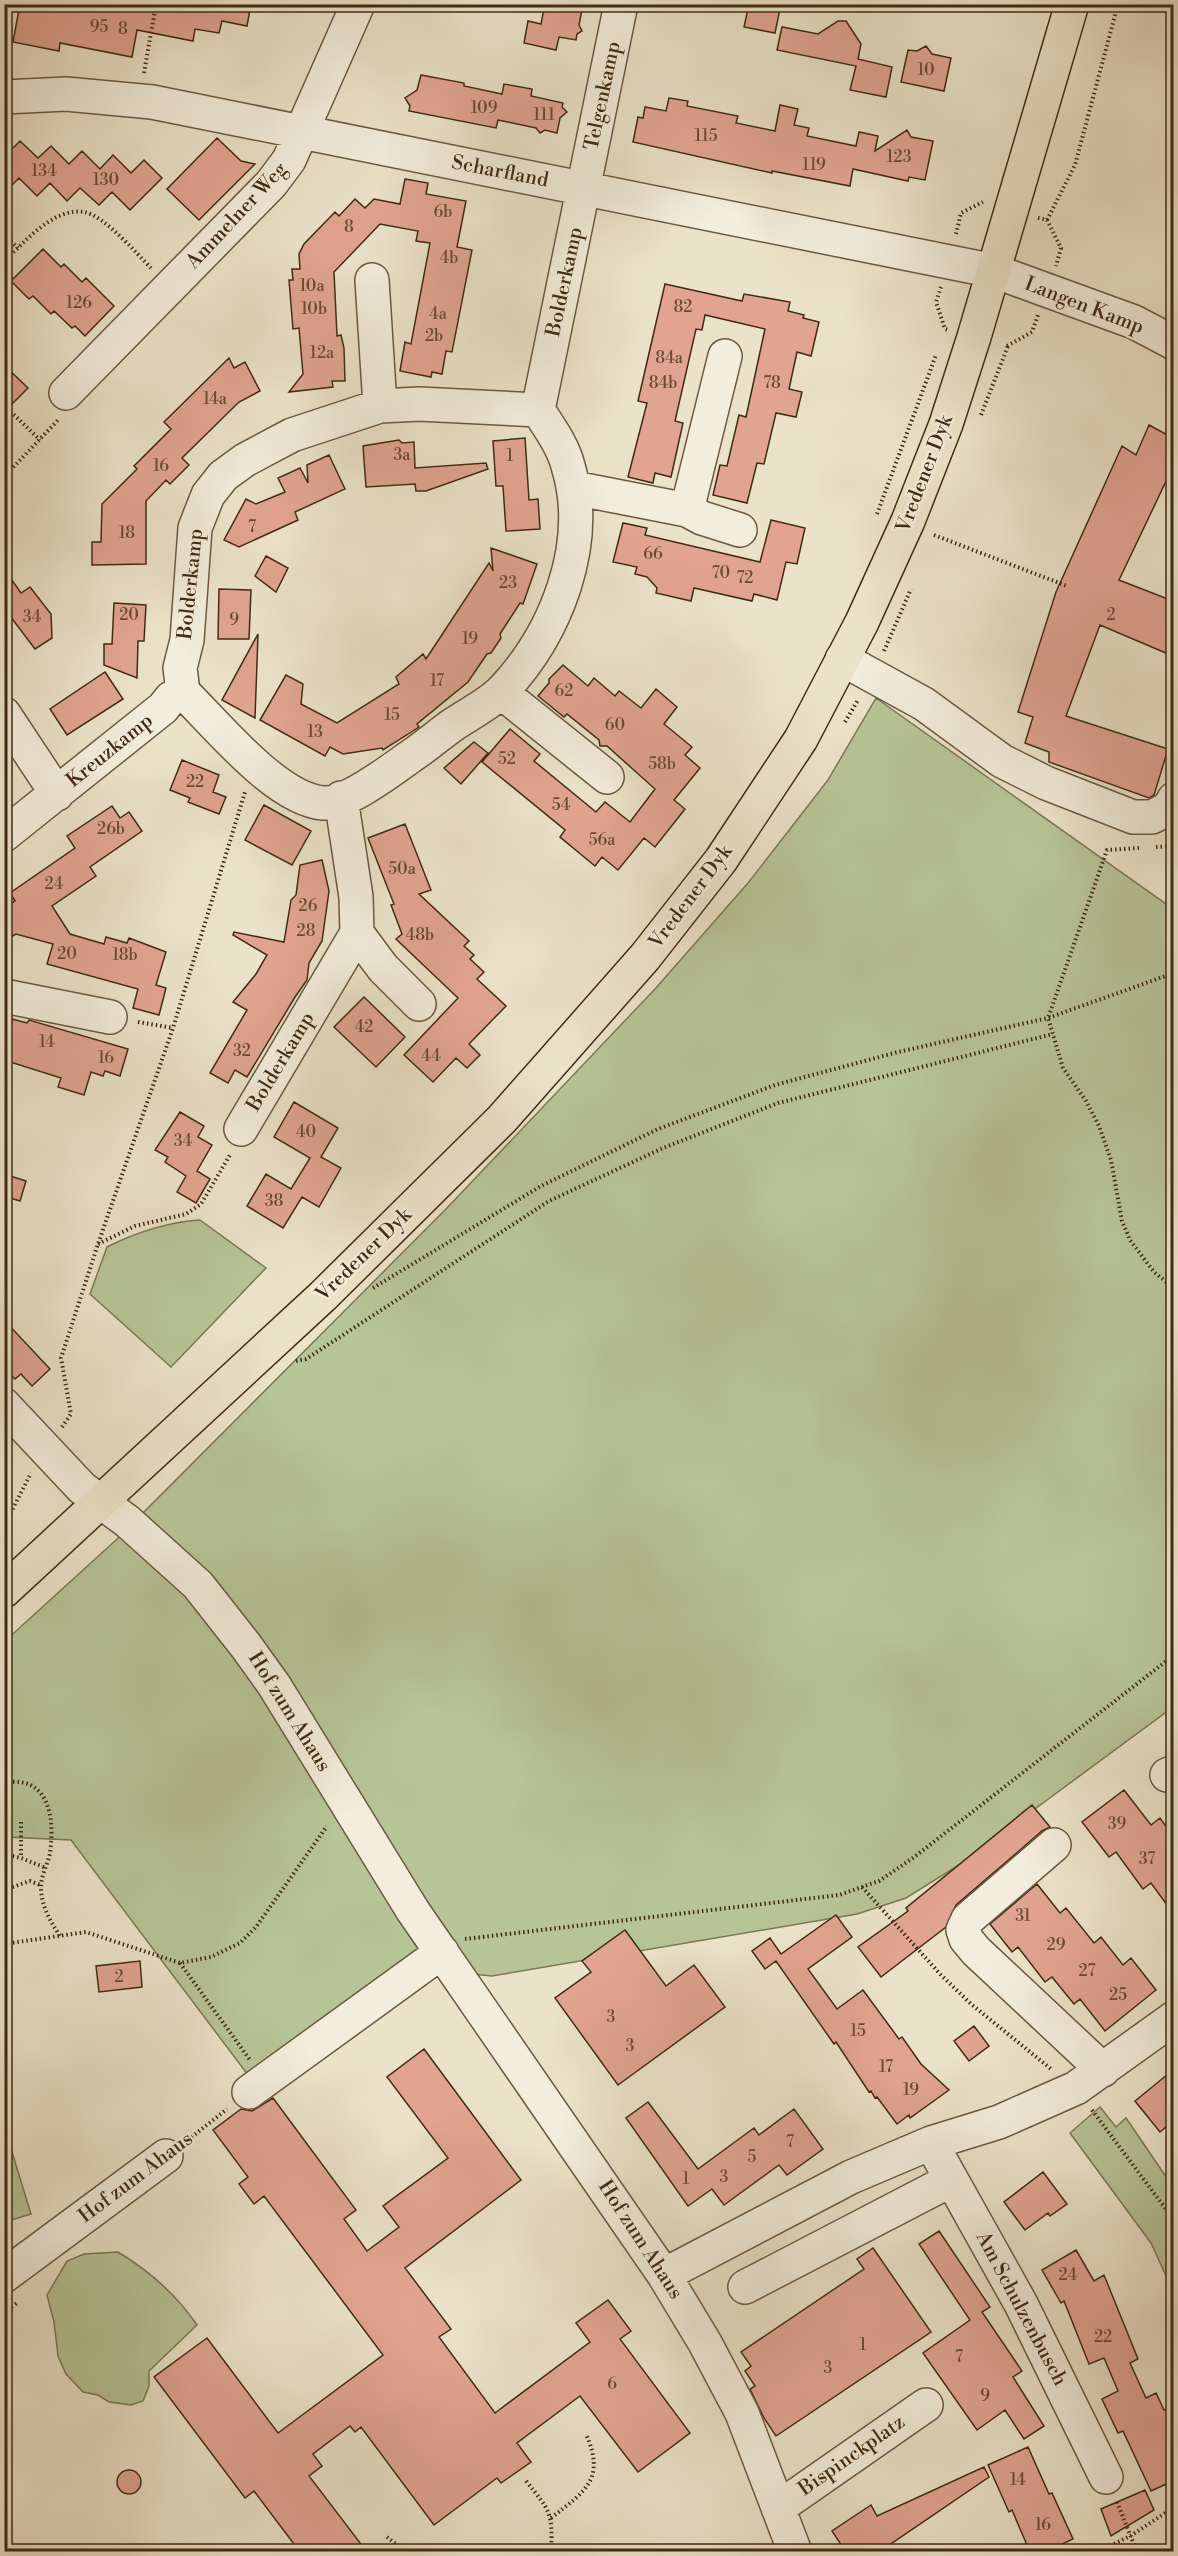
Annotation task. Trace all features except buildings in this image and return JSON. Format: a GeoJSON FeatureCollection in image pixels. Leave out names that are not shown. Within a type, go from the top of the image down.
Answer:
{"type":"FeatureCollection","features":[{"type":"Feature","properties":{"kind":"main road","name":"Vredener Dyk"},"geometry":{"type":"LineString","coordinates":[[4,1591],[323,1296],[493,1127],[622,983],[722,860],[801,739],[908,521],[946,424],[1072,4]]}},
{"type":"Feature","properties":{"kind":"street","name":"Ammelner Weg"},"geometry":{"type":"LineString","coordinates":[[66,393],[271,184],[289,160],[302,134],[358,4]]}},
{"type":"Feature","properties":{"kind":"street","name":"Telgenkamp"},"geometry":{"type":"LineString","coordinates":[[584,188],[621,4]]}},
{"type":"Feature","properties":{"kind":"street","name":"Scharfland"},"geometry":{"type":"LineString","coordinates":[[4,97],[66,94],[139,101],[201,111],[302,134],[584,188],[993,272]]}},
{"type":"Feature","properties":{"kind":"street","name":"Bolderkamp"},"geometry":{"type":"LineString","coordinates":[[173,700],[187,640],[195,528],[208,495],[223,476],[245,460],[292,435],[380,406],[419,404],[538,410],[584,188]]}},
{"type":"Feature","properties":{"kind":"street","name":"Langen Kamp"},"geometry":{"type":"LineString","coordinates":[[993,272],[1134,322],[1173,343]]}},
{"type":"Feature","properties":{"kind":"street"},"geometry":{"type":"LineString","coordinates":[[372,280],[380,406]]}},
{"type":"Feature","properties":{"kind":"street"},"geometry":{"type":"LineString","coordinates":[[687,510],[725,356]]}},
{"type":"Feature","properties":{"kind":"street"},"geometry":{"type":"LineString","coordinates":[[173,700],[276,783],[306,799],[325,804],[366,788],[501,692],[536,647],[556,613],[572,554],[575,522],[574,488],[568,463],[538,410]]}},
{"type":"Feature","properties":{"kind":"street"},"geometry":{"type":"LineString","coordinates":[[574,488],[687,510],[702,518],[740,530]]}},
{"type":"Feature","properties":{"kind":"street"},"geometry":{"type":"LineString","coordinates":[[842,659],[924,704],[1002,761],[1046,783],[1133,817],[1152,817],[1169,808],[1173,799]]}},
{"type":"Feature","properties":{"kind":"street"},"geometry":{"type":"LineString","coordinates":[[501,692],[607,777]]}},
{"type":"Feature","properties":{"kind":"street","name":"Kreuzkamp"},"geometry":{"type":"LineString","coordinates":[[4,835],[173,700]]}},
{"type":"Feature","properties":{"kind":"street","name":"Kreuzkamp"},"geometry":{"type":"LineString","coordinates":[[4,714],[57,794]]}},
{"type":"Feature","properties":{"kind":"street"},"geometry":{"type":"LineString","coordinates":[[341,798],[356,897],[357,933],[382,968],[419,1004]]}},
{"type":"Feature","properties":{"kind":"street","name":"Bolderkamp"},"geometry":{"type":"LineString","coordinates":[[241,1129],[357,933]]}},
{"type":"Feature","properties":{"kind":"street"},"geometry":{"type":"LineString","coordinates":[[4,996],[110,1017]]}},
{"type":"Feature","properties":{"kind":"street"},"geometry":{"type":"LineString","coordinates":[[4,1405],[41,1458],[101,1502]]}},
{"type":"Feature","properties":{"kind":"street","name":"Hof zum Ahaus"},"geometry":{"type":"LineString","coordinates":[[101,1502],[127,1521],[198,1585],[274,1685],[438,1947],[664,2275],[705,2343],[742,2413],[795,2552]]}},
{"type":"Feature","properties":{"kind":"street"},"geometry":{"type":"LineString","coordinates":[[1054,1845],[968,1918],[963,1930],[966,1939],[976,1951],[1103,2070]]}},
{"type":"Feature","properties":{"kind":"street"},"geometry":{"type":"LineString","coordinates":[[257,2087],[438,1947]]}},
{"type":"Feature","properties":{"kind":"street"},"geometry":{"type":"LineString","coordinates":[[664,2275],[851,2177],[930,2144],[999,2122],[1076,2088],[1173,2018]]}},
{"type":"Feature","properties":{"kind":"street","name":"Am Schulzenbusch"},"geometry":{"type":"LineString","coordinates":[[930,2144],[1021,2304],[1106,2477]]}},
{"type":"Feature","properties":{"kind":"street","name":"Hof zum Ahaus"},"geometry":{"type":"LineString","coordinates":[[4,2276],[166,2156]]}},
{"type":"Feature","properties":{"kind":"street"},"geometry":{"type":"LineString","coordinates":[[746,2287],[951,2180]]}},
{"type":"Feature","properties":{"kind":"street","name":"Bispinckplatz"},"geometry":{"type":"LineString","coordinates":[[778,2508],[926,2405]]}},
{"type":"Feature","properties":{"kind":"path"},"geometry":{"type":"LineString","coordinates":[[139,101],[156,4]]}},
{"type":"Feature","properties":{"kind":"path"},"geometry":{"type":"LineString","coordinates":[[1047,220],[1075,165],[1118,4]]}},
{"type":"Feature","properties":{"kind":"path"},"geometry":{"type":"LineString","coordinates":[[4,262],[39,227],[63,215],[84,212],[109,226],[170,288]]}},
{"type":"Feature","properties":{"kind":"path"},"geometry":{"type":"LineString","coordinates":[[4,235],[18,248]]}},
{"type":"Feature","properties":{"kind":"path"},"geometry":{"type":"LineString","coordinates":[[941,340],[945,329]]}},
{"type":"Feature","properties":{"kind":"path"},"geometry":{"type":"LineString","coordinates":[[873,524],[937,351]]}},
{"type":"Feature","properties":{"kind":"path"},"geometry":{"type":"LineString","coordinates":[[4,477],[63,415],[66,393]]}},
{"type":"Feature","properties":{"kind":"path"},"geometry":{"type":"LineString","coordinates":[[4,405],[40,440]]}},
{"type":"Feature","properties":{"kind":"path"},"geometry":{"type":"LineString","coordinates":[[934,534],[1067,586]]}},
{"type":"Feature","properties":{"kind":"path"},"geometry":{"type":"LineString","coordinates":[[4,1519],[9,1516],[41,1458],[71,1414],[61,1358],[173,1028],[254,763]]}},
{"type":"Feature","properties":{"kind":"path"},"geometry":{"type":"LineString","coordinates":[[1107,850],[1048,1018],[1063,1068],[1099,1126],[1111,1160],[1122,1221],[1130,1240],[1154,1272],[1173,1288]]}},
{"type":"Feature","properties":{"kind":"path"},"geometry":{"type":"LineString","coordinates":[[370,1290],[541,1186],[658,1129],[775,1085],[898,1052],[1048,1018],[1173,973]]}},
{"type":"Feature","properties":{"kind":"path"},"geometry":{"type":"LineString","coordinates":[[110,1017],[173,1028]]}},
{"type":"Feature","properties":{"kind":"path"},"geometry":{"type":"LineString","coordinates":[[290,1363],[306,1359],[549,1201],[663,1148],[778,1102],[1053,1034]]}},
{"type":"Feature","properties":{"kind":"path"},"geometry":{"type":"LineString","coordinates":[[98,1244],[135,1226],[186,1214],[201,1204],[234,1148],[241,1129]]}},
{"type":"Feature","properties":{"kind":"path"},"geometry":{"type":"LineString","coordinates":[[438,1947],[839,1895],[879,1881],[913,1858],[1173,1655]]}},
{"type":"Feature","properties":{"kind":"path"},"geometry":{"type":"LineString","coordinates":[[4,1783],[20,1780],[27,1782],[47,1800],[51,1825],[50,1851],[41,1885],[47,1917],[60,1936]]}},
{"type":"Feature","properties":{"kind":"path"},"geometry":{"type":"LineString","coordinates":[[4,1944],[86,1932],[180,1963],[211,1957],[240,1942],[249,1934],[344,1800]]}},
{"type":"Feature","properties":{"kind":"path"},"geometry":{"type":"LineString","coordinates":[[21,1822],[21,1858]]}},
{"type":"Feature","properties":{"kind":"path"},"geometry":{"type":"LineString","coordinates":[[4,1854],[46,1868]]}},
{"type":"Feature","properties":{"kind":"path"},"geometry":{"type":"LineString","coordinates":[[4,1890],[30,1881],[41,1885]]}},
{"type":"Feature","properties":{"kind":"path"},"geometry":{"type":"LineString","coordinates":[[862,1887],[941,1975],[971,2004],[1076,2088],[1173,2220]]}},
{"type":"Feature","properties":{"kind":"path"},"geometry":{"type":"LineString","coordinates":[[180,1963],[257,2087]]}},
{"type":"Feature","properties":{"kind":"path","name":"Hof zum Ahaus"},"geometry":{"type":"LineString","coordinates":[[166,2156],[257,2087]]}},
{"type":"Feature","properties":{"kind":"path"},"geometry":{"type":"LineString","coordinates":[[551,2518],[587,2490],[594,2473],[594,2452],[586,2434]]}},
{"type":"Feature","properties":{"kind":"path"},"geometry":{"type":"LineString","coordinates":[[1106,2477],[1132,2535],[1137,2552]]}},
{"type":"Feature","properties":{"kind":"path"},"geometry":{"type":"LineString","coordinates":[[526,2481],[545,2505],[551,2518],[551,2552]]}},
{"type":"Feature","properties":{"kind":"path"},"geometry":{"type":"LineString","coordinates":[[1098,2552],[1132,2535],[1173,2507]]}},
{"type":"Feature","properties":{"kind":"path"},"geometry":{"type":"LineString","coordinates":[[387,2537],[403,2550],[416,2551]]}},
{"type":"Feature","properties":{"kind":"green space"},"geometry":{"type":"Polygon","coordinates":[[[876,698],[1173,909],[1173,1707],[959,1865],[906,1898],[857,1914],[492,1976],[428,1970],[251,2079],[71,1840],[5,1837],[4,1642],[116,1540],[446,1209],[655,989],[748,883],[828,780],[876,698]]]}},
{"type":"Feature","properties":{"kind":"green space"},"geometry":{"type":"Polygon","coordinates":[[[200,1220],[266,1268],[171,1367],[90,1294],[107,1247],[152,1229],[200,1220]]]}},
{"type":"Feature","properties":{"kind":"green space"},"geometry":{"type":"Polygon","coordinates":[[[1100,2107],[1116,2127],[1126,2118],[1173,2187],[1173,2291],[1151,2243],[1070,2133],[1100,2107]]]}},
{"type":"Feature","properties":{"kind":"green space"},"geometry":{"type":"Polygon","coordinates":[[[4,2126],[31,2214],[5,2222],[4,2222],[4,2126]]]}},
{"type":"Feature","properties":{"kind":"green space"},"geometry":{"type":"Polygon","coordinates":[[[118,2252],[162,2284],[197,2325],[149,2371],[149,2386],[143,2401],[131,2405],[109,2402],[98,2395],[83,2392],[66,2374],[58,2356],[54,2322],[47,2295],[67,2261],[84,2254],[118,2252]]]}}]}
